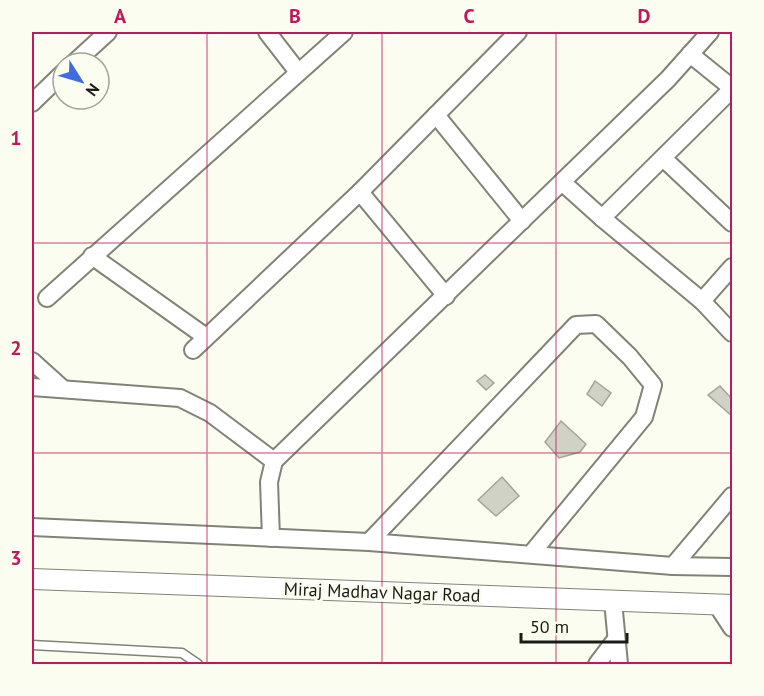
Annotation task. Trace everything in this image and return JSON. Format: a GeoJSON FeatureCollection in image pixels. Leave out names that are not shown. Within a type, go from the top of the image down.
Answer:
{"type":"FeatureCollection","features":[{"type":"Feature","properties":{"kind":"street"},"geometry":{"type":"LineString","coordinates":[[87,51],[108,32]]}},
{"type":"Feature","properties":{"kind":"street"},"geometry":{"type":"LineString","coordinates":[[267,32],[298,72]]}},
{"type":"Feature","properties":{"kind":"street"},"geometry":{"type":"LineString","coordinates":[[47,298],[344,32]]}},
{"type":"Feature","properties":{"kind":"street"},"geometry":{"type":"LineString","coordinates":[[193,350],[360,192],[518,32]]}},
{"type":"Feature","properties":{"kind":"street"},"geometry":{"type":"LineString","coordinates":[[271,537],[269,482],[274,461],[668,79],[710,32]]}},
{"type":"Feature","properties":{"kind":"street"},"geometry":{"type":"LineString","coordinates":[[602,218],[732,88],[690,54]]}},
{"type":"Feature","properties":{"kind":"street"},"geometry":{"type":"LineString","coordinates":[[32,103],[51,85]]}},
{"type":"Feature","properties":{"kind":"street"},"geometry":{"type":"LineString","coordinates":[[435,115],[522,221]]}},
{"type":"Feature","properties":{"kind":"street"},"geometry":{"type":"LineString","coordinates":[[663,158],[732,223]]}},
{"type":"Feature","properties":{"kind":"street"},"geometry":{"type":"LineString","coordinates":[[562,182],[702,301],[732,333]]}},
{"type":"Feature","properties":{"kind":"street"},"geometry":{"type":"LineString","coordinates":[[360,192],[446,296]]}},
{"type":"Feature","properties":{"kind":"street"},"geometry":{"type":"LineString","coordinates":[[92,256],[206,337]]}},
{"type":"Feature","properties":{"kind":"street"},"geometry":{"type":"LineString","coordinates":[[702,301],[732,267]]}},
{"type":"Feature","properties":{"kind":"street"},"geometry":{"type":"LineString","coordinates":[[369,542],[576,325],[596,324],[630,357],[653,384],[644,417],[531,554]]}},
{"type":"Feature","properties":{"kind":"street"},"geometry":{"type":"LineString","coordinates":[[32,361],[63,389]]}},
{"type":"Feature","properties":{"kind":"street"},"geometry":{"type":"LineString","coordinates":[[32,387],[180,398],[210,413],[274,461]]}},
{"type":"Feature","properties":{"kind":"street"},"geometry":{"type":"LineString","coordinates":[[673,566],[732,496]]}},
{"type":"Feature","properties":{"kind":"street"},"geometry":{"type":"LineString","coordinates":[[32,526],[369,542],[673,566],[732,567]]}},
{"type":"Feature","properties":{"kind":"street","name":"Miraj Madhav Nagar Road"},"geometry":{"type":"LineString","coordinates":[[32,579],[725,605]]}},
{"type":"Feature","properties":{"kind":"street"},"geometry":{"type":"LineString","coordinates":[[613,601],[620,664]]}},
{"type":"Feature","properties":{"kind":"street"},"geometry":{"type":"LineString","coordinates":[[725,605],[732,628]]}},
{"type":"Feature","properties":{"kind":"street"},"geometry":{"type":"LineString","coordinates":[[597,664],[616,639]]}},
{"type":"Feature","properties":{"kind":"lane"},"geometry":{"type":"LineString","coordinates":[[32,645],[182,653],[198,664]]}},
{"type":"Feature","properties":{"kind":"building"},"geometry":{"type":"Polygon","coordinates":[[[485,375],[494,383],[486,390],[477,381],[485,375]]]}},
{"type":"Feature","properties":{"kind":"building"},"geometry":{"type":"Polygon","coordinates":[[[595,381],[611,393],[602,406],[587,394],[595,381]]]}},
{"type":"Feature","properties":{"kind":"building"},"geometry":{"type":"Polygon","coordinates":[[[720,386],[732,399],[732,416],[708,395],[720,386]]]}},
{"type":"Feature","properties":{"kind":"building"},"geometry":{"type":"Polygon","coordinates":[[[561,421],[586,444],[580,452],[559,458],[545,442],[561,421]]]}},
{"type":"Feature","properties":{"kind":"building"},"geometry":{"type":"Polygon","coordinates":[[[502,477],[519,496],[496,516],[478,500],[502,477]]]}}]}
